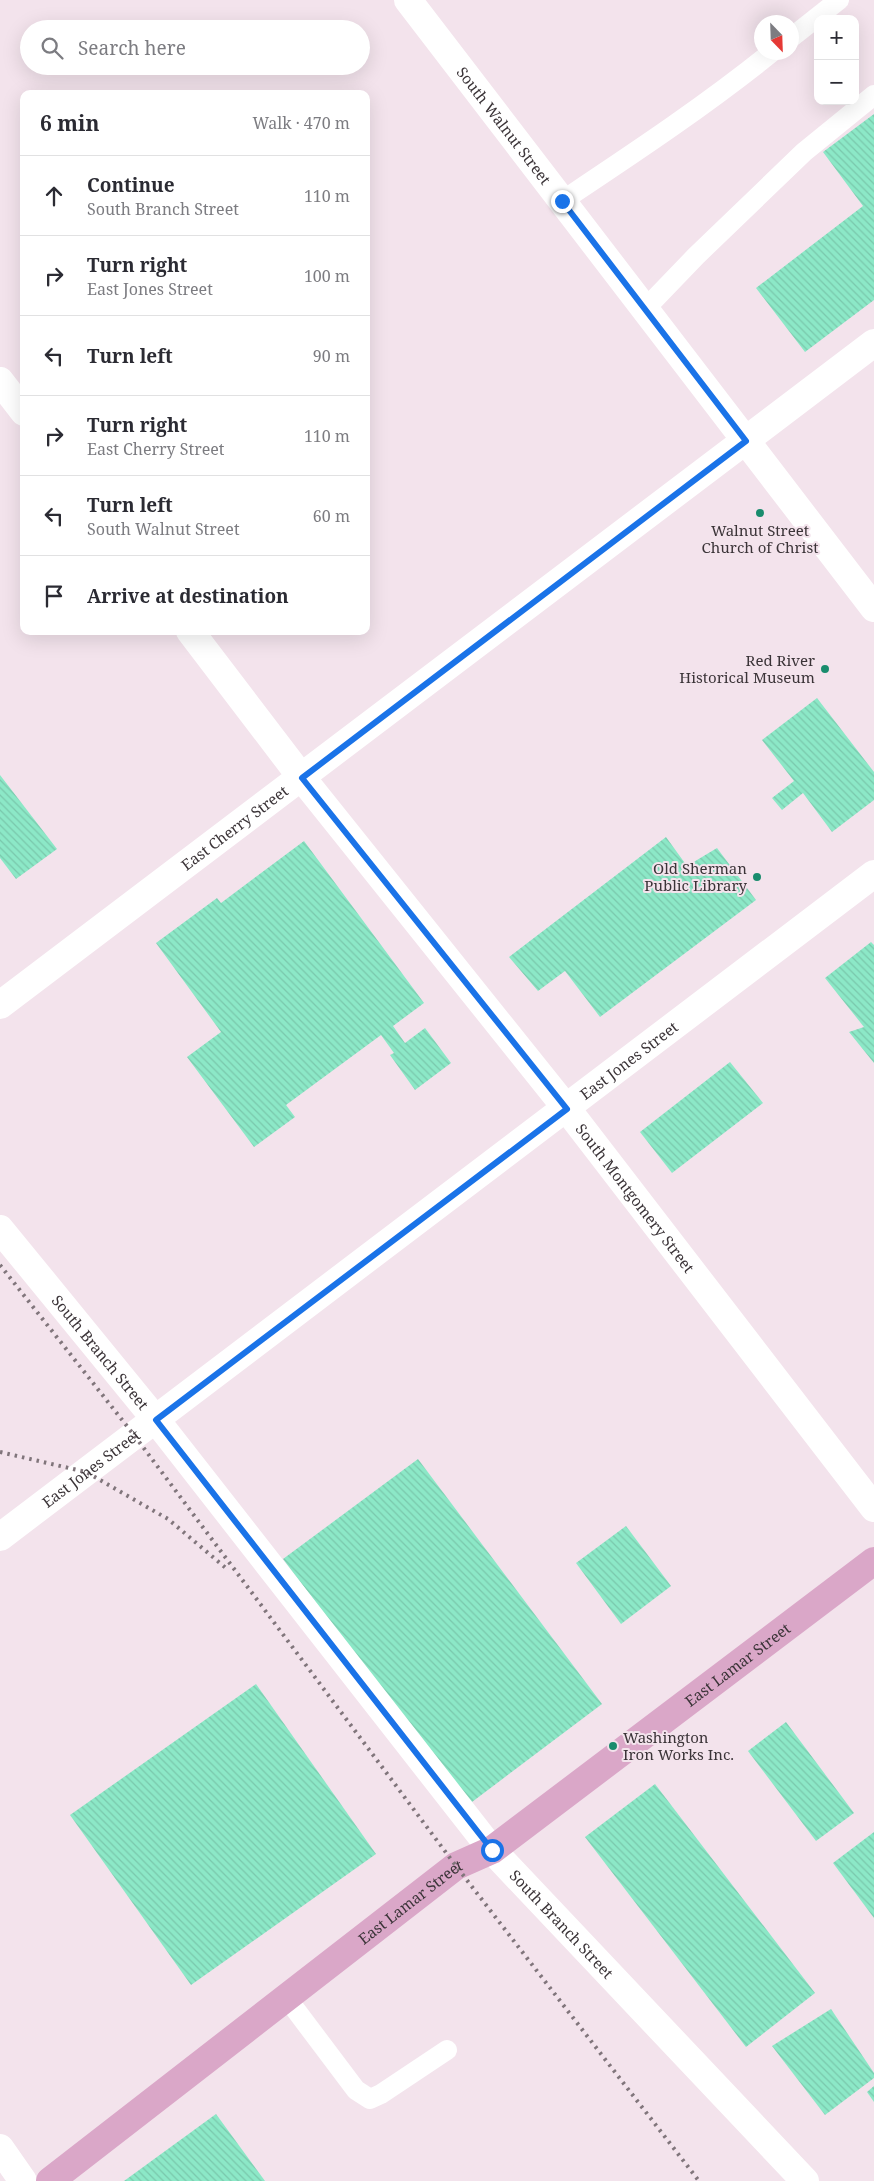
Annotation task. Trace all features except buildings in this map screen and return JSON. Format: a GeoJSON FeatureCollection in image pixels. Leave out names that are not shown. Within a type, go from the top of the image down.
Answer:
{"type":"FeatureCollection","features":[{"type":"Feature","properties":{"kind":"main road","name":"East Lamar Street"},"geometry":{"type":"LineString","coordinates":[[50,2181],[456,1866],[492,1850],[874,1561]]}},
{"type":"Feature","properties":{"kind":"street","name":"South Walnut Street"},"geometry":{"type":"LineString","coordinates":[[408,0],[874,608]]}},
{"type":"Feature","properties":{"kind":"street","name":"East Cherry Street"},"geometry":{"type":"LineString","coordinates":[[0,1005],[874,343]]}},
{"type":"Feature","properties":{"kind":"street"},"geometry":{"type":"LineString","coordinates":[[0,381],[20,407]]}},
{"type":"Feature","properties":{"kind":"street","name":"South Montgomery Street"},"geometry":{"type":"LineString","coordinates":[[193,635],[302,778],[567,1109],[874,1508]]}},
{"type":"Feature","properties":{"kind":"street","name":"East Jones Street"},"geometry":{"type":"LineString","coordinates":[[0,1537],[567,1109],[874,874]]}},
{"type":"Feature","properties":{"kind":"street","name":"South Branch Street"},"geometry":{"type":"LineString","coordinates":[[0,1229],[156,1420],[492,1850],[804,2181]]}},
{"type":"Feature","properties":{"kind":"street"},"geometry":{"type":"LineString","coordinates":[[0,2148],[23,2181]]}},
{"type":"Feature","properties":{"kind":"lane"},"geometry":{"type":"LineString","coordinates":[[799,31],[839,0]]}},
{"type":"Feature","properties":{"kind":"lane"},"geometry":{"type":"LineString","coordinates":[[562,201],[731,85],[762,60]]}},
{"type":"Feature","properties":{"kind":"lane"},"geometry":{"type":"LineString","coordinates":[[645,309],[696,256],[804,152],[874,95]]}},
{"type":"Feature","properties":{"kind":"lane"},"geometry":{"type":"LineString","coordinates":[[286,1997],[356,2090],[370,2099],[382,2094],[448,2050]]}},
{"type":"Feature","properties":{"kind":"railway"},"geometry":{"type":"LineString","coordinates":[[0,1265],[134,1435],[456,1866],[699,2181]]}},
{"type":"Feature","properties":{"kind":"railway"},"geometry":{"type":"LineString","coordinates":[[0,1452],[86,1472],[168,1519],[227,1569]]}},
{"type":"Feature","properties":{"kind":"place","name":"Walnut Street Church of Christ"},"geometry":{"type":"Point","coordinates":[760,513]}},
{"type":"Feature","properties":{"kind":"place","name":"Red River Historical Museum"},"geometry":{"type":"Point","coordinates":[825,669]}},
{"type":"Feature","properties":{"kind":"place","name":"Old Sherman Public Library"},"geometry":{"type":"Point","coordinates":[757,877]}},
{"type":"Feature","properties":{"kind":"place","name":"Washington Iron Works Inc."},"geometry":{"type":"Point","coordinates":[613,1746]}},
{"type":"Feature","properties":{"kind":"route"},"geometry":{"type":"LineString","coordinates":[[492,1850],[156,1420],[567,1109],[302,778],[746,441],[562,201]]}}]}
